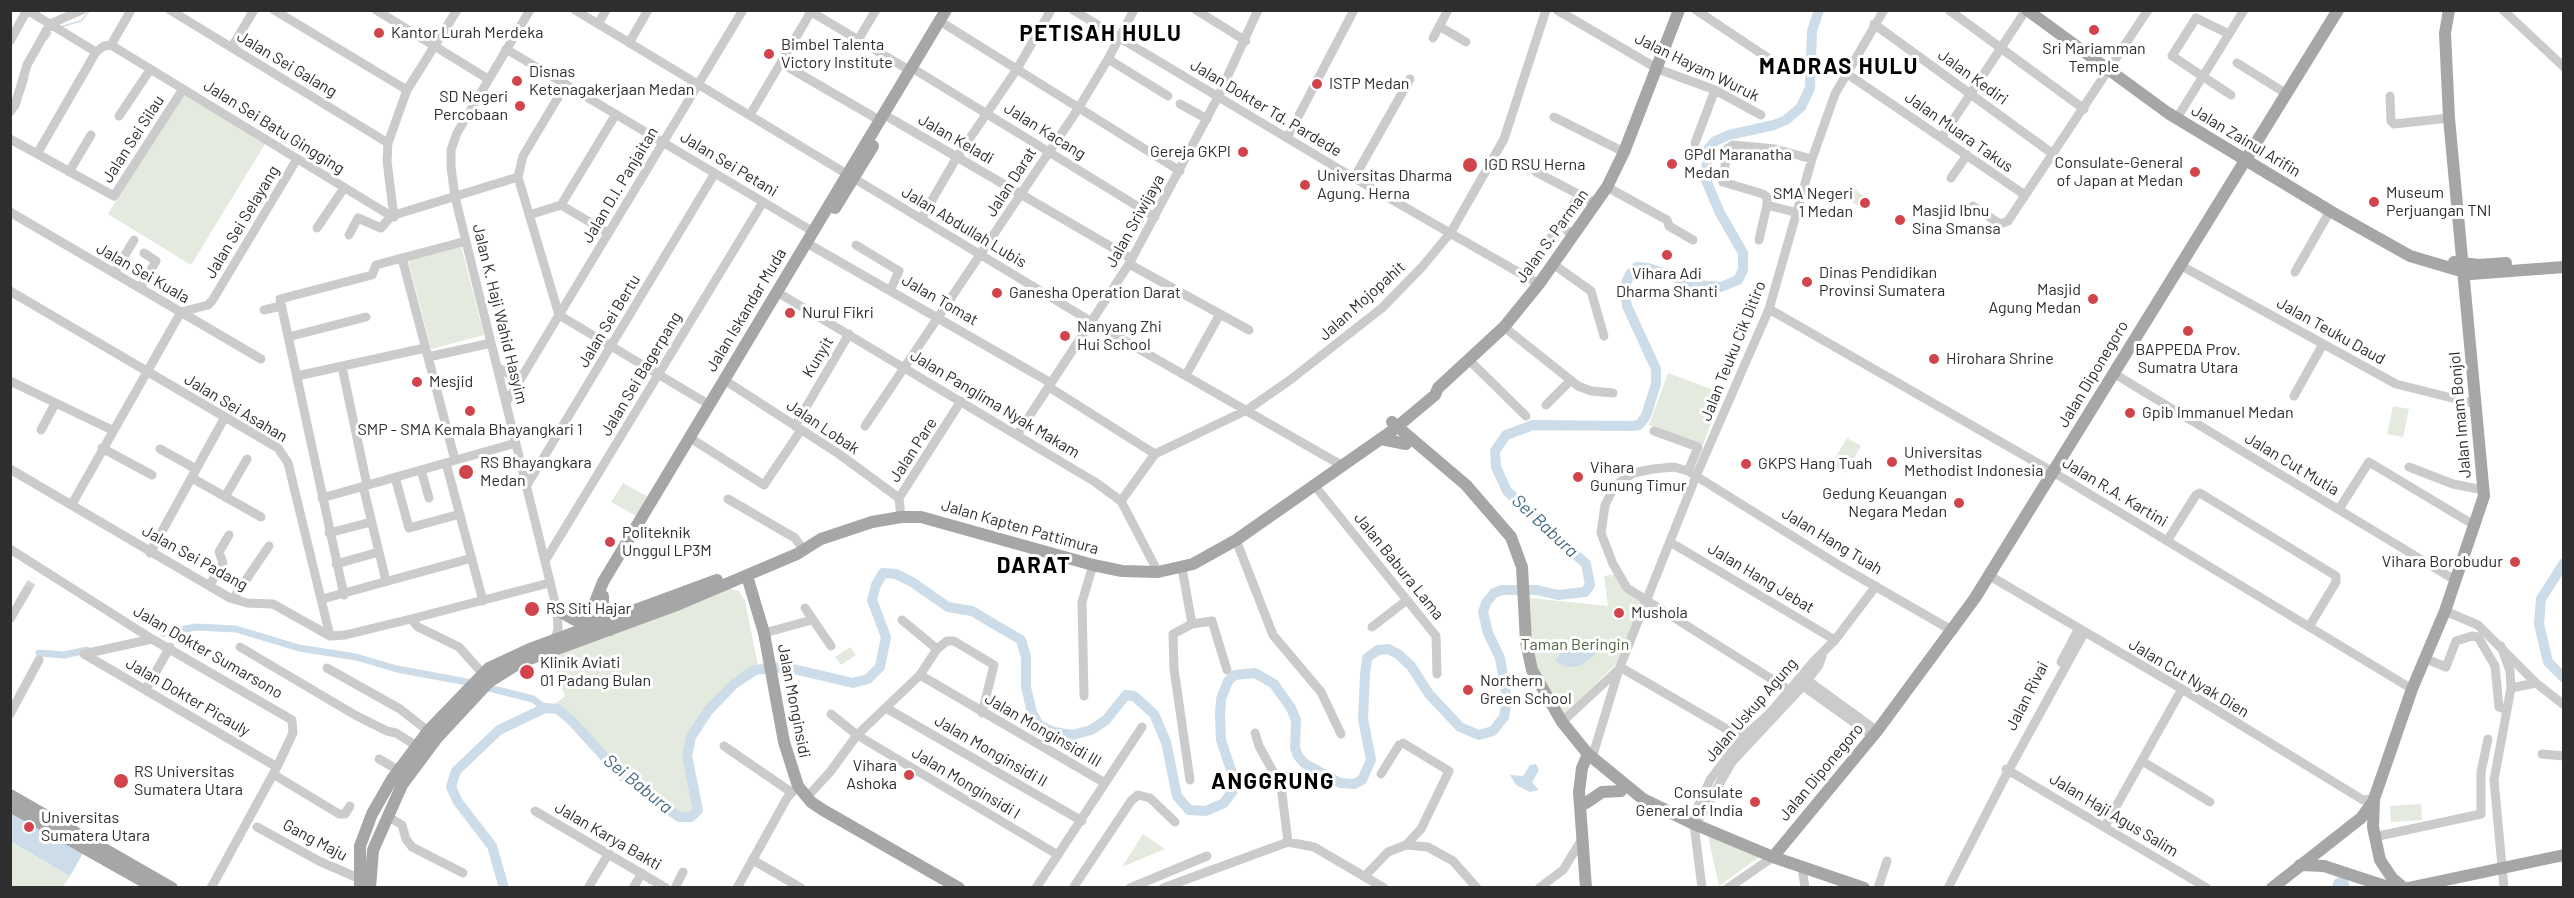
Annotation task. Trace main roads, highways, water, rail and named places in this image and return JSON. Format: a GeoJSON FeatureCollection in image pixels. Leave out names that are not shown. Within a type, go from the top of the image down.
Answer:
{"type":"FeatureCollection","features":[{"type":"Feature","properties":{"kind":"main road","name":"Jalan Iskandar Muda"},"geometry":{"type":"LineString","coordinates":[[594,605],[603,582],[679,460],[695,441],[729,383],[812,231],[850,177],[914,72],[946,10]]}},
{"type":"Feature","properties":{"kind":"main road","name":"Jalan Iskandar Muda"},"geometry":{"type":"LineString","coordinates":[[914,72],[954,10]]}},
{"type":"Feature","properties":{"kind":"main road","name":"Jalan S. Parman"},"geometry":{"type":"LineString","coordinates":[[1389,429],[1435,395],[1438,388],[1470,361],[1504,327],[1539,284],[1597,204],[1624,152],[1658,69],[1678,10]]}},
{"type":"Feature","properties":{"kind":"main road","name":"Jalan Zainul Arifin"},"geometry":{"type":"LineString","coordinates":[[2026,10],[2158,106],[2344,215],[2413,249],[2462,268]]}},
{"type":"Feature","properties":{"kind":"main road","name":"Jalan Diponegoro"},"geometry":{"type":"LineString","coordinates":[[1773,857],[1875,733],[1953,631],[1990,576],[2338,10]]}},
{"type":"Feature","properties":{"kind":"main road","name":"Jalan Imam Bonjol"},"geometry":{"type":"LineString","coordinates":[[2273,886],[2361,818],[2374,799],[2412,689],[2445,611],[2484,496],[2449,118],[2445,33],[2449,10]]}},
{"type":"Feature","properties":{"kind":"main road","name":"Jalan Zainul Arifin"},"geometry":{"type":"LineString","coordinates":[[2248,158],[2330,211],[2344,215]]}},
{"type":"Feature","properties":{"kind":"main road","name":"Jalan Iskandar Muda"},"geometry":{"type":"LineString","coordinates":[[600,629],[602,600],[606,586],[679,460],[708,404],[812,246],[850,177]]}},
{"type":"Feature","properties":{"kind":"main road"},"geometry":{"type":"LineString","coordinates":[[2462,268],[2564,261]]}},
{"type":"Feature","properties":{"kind":"main road"},"geometry":{"type":"LineString","coordinates":[[2462,268],[2484,273],[2564,267]]}},
{"type":"Feature","properties":{"kind":"main road"},"geometry":{"type":"LineString","coordinates":[[2467,298],[2470,287],[2484,273]]}},
{"type":"Feature","properties":{"kind":"main road"},"geometry":{"type":"LineString","coordinates":[[1389,429],[1453,483],[1494,526],[1506,544],[1520,575]]}},
{"type":"Feature","properties":{"kind":"main road"},"geometry":{"type":"LineString","coordinates":[[1389,429],[1455,475],[1501,523],[1514,542],[1520,575],[1519,649],[1530,683],[1544,707],[1621,791]]}},
{"type":"Feature","properties":{"kind":"main road","name":"Jalan Kapten Pattimura"},"geometry":{"type":"LineString","coordinates":[[600,629],[800,545],[872,522],[901,517],[938,521],[1093,565],[1122,571],[1158,572],[1182,568],[1236,540],[1341,465],[1350,462],[1389,429]]}},
{"type":"Feature","properties":{"kind":"main road","name":"Jalan Kapten Pattimura"},"geometry":{"type":"LineString","coordinates":[[600,629],[747,576],[806,550],[817,539]]}},
{"type":"Feature","properties":{"kind":"main road","name":"Jalan Monginsidi"},"geometry":{"type":"LineString","coordinates":[[747,576],[764,633],[795,789],[835,818],[959,888]]}},
{"type":"Feature","properties":{"kind":"main road"},"geometry":{"type":"LineString","coordinates":[[557,610],[574,620],[582,620],[590,615],[594,605]]}},
{"type":"Feature","properties":{"kind":"main road"},"geometry":{"type":"LineString","coordinates":[[594,605],[600,629]]}},
{"type":"Feature","properties":{"kind":"main road"},"geometry":{"type":"LineString","coordinates":[[1521,613],[1532,670],[1562,722],[1590,757],[1643,799]]}},
{"type":"Feature","properties":{"kind":"main road"},"geometry":{"type":"LineString","coordinates":[[370,888],[373,850],[402,785],[433,734],[483,674],[489,668],[510,658],[555,640],[600,629]]}},
{"type":"Feature","properties":{"kind":"main road"},"geometry":{"type":"LineString","coordinates":[[359,883],[360,846],[365,831],[398,770],[416,745],[433,734],[503,672],[600,629]]}},
{"type":"Feature","properties":{"kind":"main road"},"geometry":{"type":"LineString","coordinates":[[1586,888],[1584,806],[1579,792],[1590,757]]}},
{"type":"Feature","properties":{"kind":"main road"},"geometry":{"type":"LineString","coordinates":[[1584,806],[1602,792],[1621,791],[1773,857],[1864,888]]}},
{"type":"Feature","properties":{"kind":"main road"},"geometry":{"type":"LineString","coordinates":[[10,795],[155,888]]}},
{"type":"Feature","properties":{"kind":"main road","name":"Jalan Imam Bonjol"},"geometry":{"type":"LineString","coordinates":[[2374,799],[2374,837],[2380,860],[2392,878],[2406,888]]}},
{"type":"Feature","properties":{"kind":"main road"},"geometry":{"type":"LineString","coordinates":[[10,806],[172,888]]}},
{"type":"Feature","properties":{"kind":"main road"},"geometry":{"type":"LineString","coordinates":[[2406,888],[2503,877],[2564,855]]}},
{"type":"Feature","properties":{"kind":"main road"},"geometry":{"type":"LineString","coordinates":[[2366,884],[2379,871],[2380,860]]}},
{"type":"Feature","properties":{"kind":"main road"},"geometry":{"type":"LineString","coordinates":[[2444,888],[2564,862]]}},
{"type":"Feature","properties":{"kind":"main road"},"geometry":{"type":"LineString","coordinates":[[2300,866],[2324,866],[2366,884],[2391,888]]}},
{"type":"Feature","properties":{"kind":"water"},"geometry":{"type":"Polygon","coordinates":[[[1597,643],[1597,653],[1580,666],[1567,667],[1555,661],[1562,652],[1571,647],[1586,648],[1597,643]]]}},
{"type":"Feature","properties":{"kind":"water"},"geometry":{"type":"Polygon","coordinates":[[[1536,764],[1539,770],[1532,782],[1539,790],[1530,792],[1516,785],[1510,775],[1523,776],[1530,765],[1536,764]]]}},
{"type":"Feature","properties":{"kind":"water"},"geometry":{"type":"Polygon","coordinates":[[[11,806],[86,848],[70,876],[11,842],[11,806]]]}},
{"type":"Feature","properties":{"kind":"water"},"geometry":{"type":"Polygon","coordinates":[[[2339,877],[2348,880],[2350,888],[2332,887],[2334,880],[2339,877]]]}},
{"type":"Feature","properties":{"kind":"waterway"},"geometry":{"type":"LineString","coordinates":[[60,27],[81,21],[90,10]]}},
{"type":"Feature","properties":{"kind":"waterway","name":"Sei Babura"},"geometry":{"type":"LineString","coordinates":[[504,888],[492,846],[458,802],[451,787],[456,771],[499,730],[545,708],[558,709],[572,721],[620,774],[679,817],[691,817],[698,810],[687,756],[691,737],[708,711],[734,684],[755,670],[785,667],[853,683],[868,679],[880,667],[886,637],[872,600],[876,585],[883,573],[896,574],[912,582],[948,607],[972,611],[1021,640],[1026,657],[1026,687],[1032,713],[1039,725],[1054,732],[1072,735],[1091,730],[1106,720],[1126,695],[1134,696],[1154,714],[1166,742],[1177,796],[1189,810],[1206,811],[1224,803],[1234,789],[1232,773],[1221,740],[1220,716],[1221,699],[1228,681],[1235,675],[1255,673],[1274,684],[1291,708],[1296,720],[1295,748],[1298,756],[1304,763],[1340,783],[1354,784],[1362,780],[1371,760],[1363,719],[1365,675],[1367,658],[1378,650],[1388,649],[1398,654],[1411,666],[1429,694],[1460,727],[1479,735],[1493,731],[1504,717],[1507,699],[1500,658],[1488,633],[1483,612],[1486,603],[1494,593],[1502,590],[1537,590],[1558,595],[1585,592],[1590,585],[1586,564],[1507,491],[1496,467],[1495,451],[1506,435],[1533,425],[1631,426],[1639,425],[1646,416],[1656,384],[1656,369],[1627,306],[1624,288],[1630,274],[1637,267],[1648,268],[1697,285],[1721,287],[1738,280],[1743,270],[1743,253],[1720,213],[1705,178],[1709,148],[1715,141],[1729,135],[1786,120],[1801,107],[1810,88],[1812,31],[1819,10]]}},
{"type":"Feature","properties":{"kind":"waterway"},"geometry":{"type":"LineString","coordinates":[[47,39],[51,33]]}},
{"type":"Feature","properties":{"kind":"waterway"},"geometry":{"type":"LineString","coordinates":[[18,108],[28,78]]}},
{"type":"Feature","properties":{"kind":"waterway"},"geometry":{"type":"LineString","coordinates":[[2564,563],[2541,599],[2539,624],[2548,662],[2564,678]]}},
{"type":"Feature","properties":{"kind":"waterway"},"geometry":{"type":"LineString","coordinates":[[164,633],[196,627],[236,629],[299,648],[356,657],[397,669],[467,682]]}},
{"type":"Feature","properties":{"kind":"waterway"},"geometry":{"type":"LineString","coordinates":[[39,653],[64,655],[87,650]]}},
{"type":"Feature","properties":{"kind":"waterway"},"geometry":{"type":"LineString","coordinates":[[489,688],[533,699],[545,708]]}},
{"type":"Feature","properties":{"kind":"tunnel"},"geometry":{"type":"LineString","coordinates":[[27,590],[34,578]]}},
{"type":"Feature","properties":{"kind":"place","name":"Sri Mariamman Temple"},"geometry":{"type":"Point","coordinates":[2094,30]}},
{"type":"Feature","properties":{"kind":"place","name":"Kantor Lurah Merdeka"},"geometry":{"type":"Point","coordinates":[379,33]}},
{"type":"Feature","properties":{"kind":"place","name":"Bimbel Talenta Victory Institute"},"geometry":{"type":"Point","coordinates":[769,54]}},
{"type":"Feature","properties":{"kind":"place","name":"Disnas Ketenagakerjaan Medan"},"geometry":{"type":"Point","coordinates":[517,81]}},
{"type":"Feature","properties":{"kind":"place","name":"ISTP Medan"},"geometry":{"type":"Point","coordinates":[1317,84]}},
{"type":"Feature","properties":{"kind":"place","name":"SD Negeri Percobaan"},"geometry":{"type":"Point","coordinates":[520,106]}},
{"type":"Feature","properties":{"kind":"place","name":"Gereja GKPI"},"geometry":{"type":"Point","coordinates":[1243,152]}},
{"type":"Feature","properties":{"kind":"place","name":"GPdI Maranatha Medan"},"geometry":{"type":"Point","coordinates":[1672,164]}},
{"type":"Feature","properties":{"kind":"place","name":"IGD RSU Herna"},"geometry":{"type":"Point","coordinates":[1470,165]}},
{"type":"Feature","properties":{"kind":"place","name":"Consulate-General of Japan at Medan"},"geometry":{"type":"Point","coordinates":[2195,172]}},
{"type":"Feature","properties":{"kind":"place","name":"Universitas Dharma Agung. Herna"},"geometry":{"type":"Point","coordinates":[1305,185]}},
{"type":"Feature","properties":{"kind":"place","name":"Museum Perjuangan TNI"},"geometry":{"type":"Point","coordinates":[2374,202]}},
{"type":"Feature","properties":{"kind":"place","name":"SMA Negeri 1 Medan"},"geometry":{"type":"Point","coordinates":[1865,203]}},
{"type":"Feature","properties":{"kind":"place","name":"Masjid Ibnu Sina Smansa"},"geometry":{"type":"Point","coordinates":[1900,220]}},
{"type":"Feature","properties":{"kind":"place","name":"Vihara Adi Dharma Shanti"},"geometry":{"type":"Point","coordinates":[1667,255]}},
{"type":"Feature","properties":{"kind":"place","name":"Dinas Pendidikan Provinsi Sumatera"},"geometry":{"type":"Point","coordinates":[1807,282]}},
{"type":"Feature","properties":{"kind":"place","name":"Ganesha Operation Darat"},"geometry":{"type":"Point","coordinates":[997,293]}},
{"type":"Feature","properties":{"kind":"place","name":"Masjid Agung Medan"},"geometry":{"type":"Point","coordinates":[2093,299]}},
{"type":"Feature","properties":{"kind":"place","name":"Nurul Fikri"},"geometry":{"type":"Point","coordinates":[790,313]}},
{"type":"Feature","properties":{"kind":"place","name":"BAPPEDA Prov. Sumatra Utara"},"geometry":{"type":"Point","coordinates":[2188,331]}},
{"type":"Feature","properties":{"kind":"place","name":"Nanyang Zhi Hui School"},"geometry":{"type":"Point","coordinates":[1065,336]}},
{"type":"Feature","properties":{"kind":"place","name":"Hirohara Shrine"},"geometry":{"type":"Point","coordinates":[1934,359]}},
{"type":"Feature","properties":{"kind":"place","name":"Mesjid"},"geometry":{"type":"Point","coordinates":[417,382]}},
{"type":"Feature","properties":{"kind":"place","name":"SMP - SMA Kemala Bhayangkari 1"},"geometry":{"type":"Point","coordinates":[470,411]}},
{"type":"Feature","properties":{"kind":"place","name":"Gpib Immanuel Medan"},"geometry":{"type":"Point","coordinates":[2130,413]}},
{"type":"Feature","properties":{"kind":"place","name":"Universitas Methodist Indonesia"},"geometry":{"type":"Point","coordinates":[1892,462]}},
{"type":"Feature","properties":{"kind":"place","name":"GKPS Hang Tuah"},"geometry":{"type":"Point","coordinates":[1746,464]}},
{"type":"Feature","properties":{"kind":"place","name":"RS Bhayangkara Medan"},"geometry":{"type":"Point","coordinates":[466,472]}},
{"type":"Feature","properties":{"kind":"place","name":"Vihara Gunung Timur"},"geometry":{"type":"Point","coordinates":[1578,477]}},
{"type":"Feature","properties":{"kind":"place","name":"Gedung Keuangan Negara Medan"},"geometry":{"type":"Point","coordinates":[1959,503]}},
{"type":"Feature","properties":{"kind":"place","name":"Politeknik Unggul LP3M"},"geometry":{"type":"Point","coordinates":[610,542]}},
{"type":"Feature","properties":{"kind":"place","name":"Vihara Borobudur"},"geometry":{"type":"Point","coordinates":[2515,562]}},
{"type":"Feature","properties":{"kind":"place","name":"RS Siti Hajar"},"geometry":{"type":"Point","coordinates":[532,609]}},
{"type":"Feature","properties":{"kind":"place","name":"Mushola"},"geometry":{"type":"Point","coordinates":[1619,613]}},
{"type":"Feature","properties":{"kind":"place","name":"Klinik Aviati 01 Padang Bulan"},"geometry":{"type":"Point","coordinates":[527,672]}},
{"type":"Feature","properties":{"kind":"place","name":"Northern Green School"},"geometry":{"type":"Point","coordinates":[1468,690]}},
{"type":"Feature","properties":{"kind":"place","name":"Vihara Ashoka"},"geometry":{"type":"Point","coordinates":[909,775]}},
{"type":"Feature","properties":{"kind":"place","name":"RS Universitas Sumatera Utara"},"geometry":{"type":"Point","coordinates":[121,781]}},
{"type":"Feature","properties":{"kind":"place","name":"Consulate General of India"},"geometry":{"type":"Point","coordinates":[1755,802]}},
{"type":"Feature","properties":{"kind":"place","name":"Universitas Sumatera Utara"},"geometry":{"type":"Point","coordinates":[29,827]}},
{"type":"Feature","properties":{"kind":"district","name":"PETISAH HULU"},"geometry":{"type":"Point","coordinates":[1101,34]}},
{"type":"Feature","properties":{"kind":"district","name":"MADRAS HULU"},"geometry":{"type":"Point","coordinates":[1839,67]}},
{"type":"Feature","properties":{"kind":"district","name":"DARAT"},"geometry":{"type":"Point","coordinates":[1034,566]}},
{"type":"Feature","properties":{"kind":"district","name":"ANGGRUNG"},"geometry":{"type":"Point","coordinates":[1273,782]}},
{"type":"Feature","properties":{"kind":"park label","name":"Taman Beringin"},"geometry":{"type":"Point","coordinates":[1575,645]}}]}
